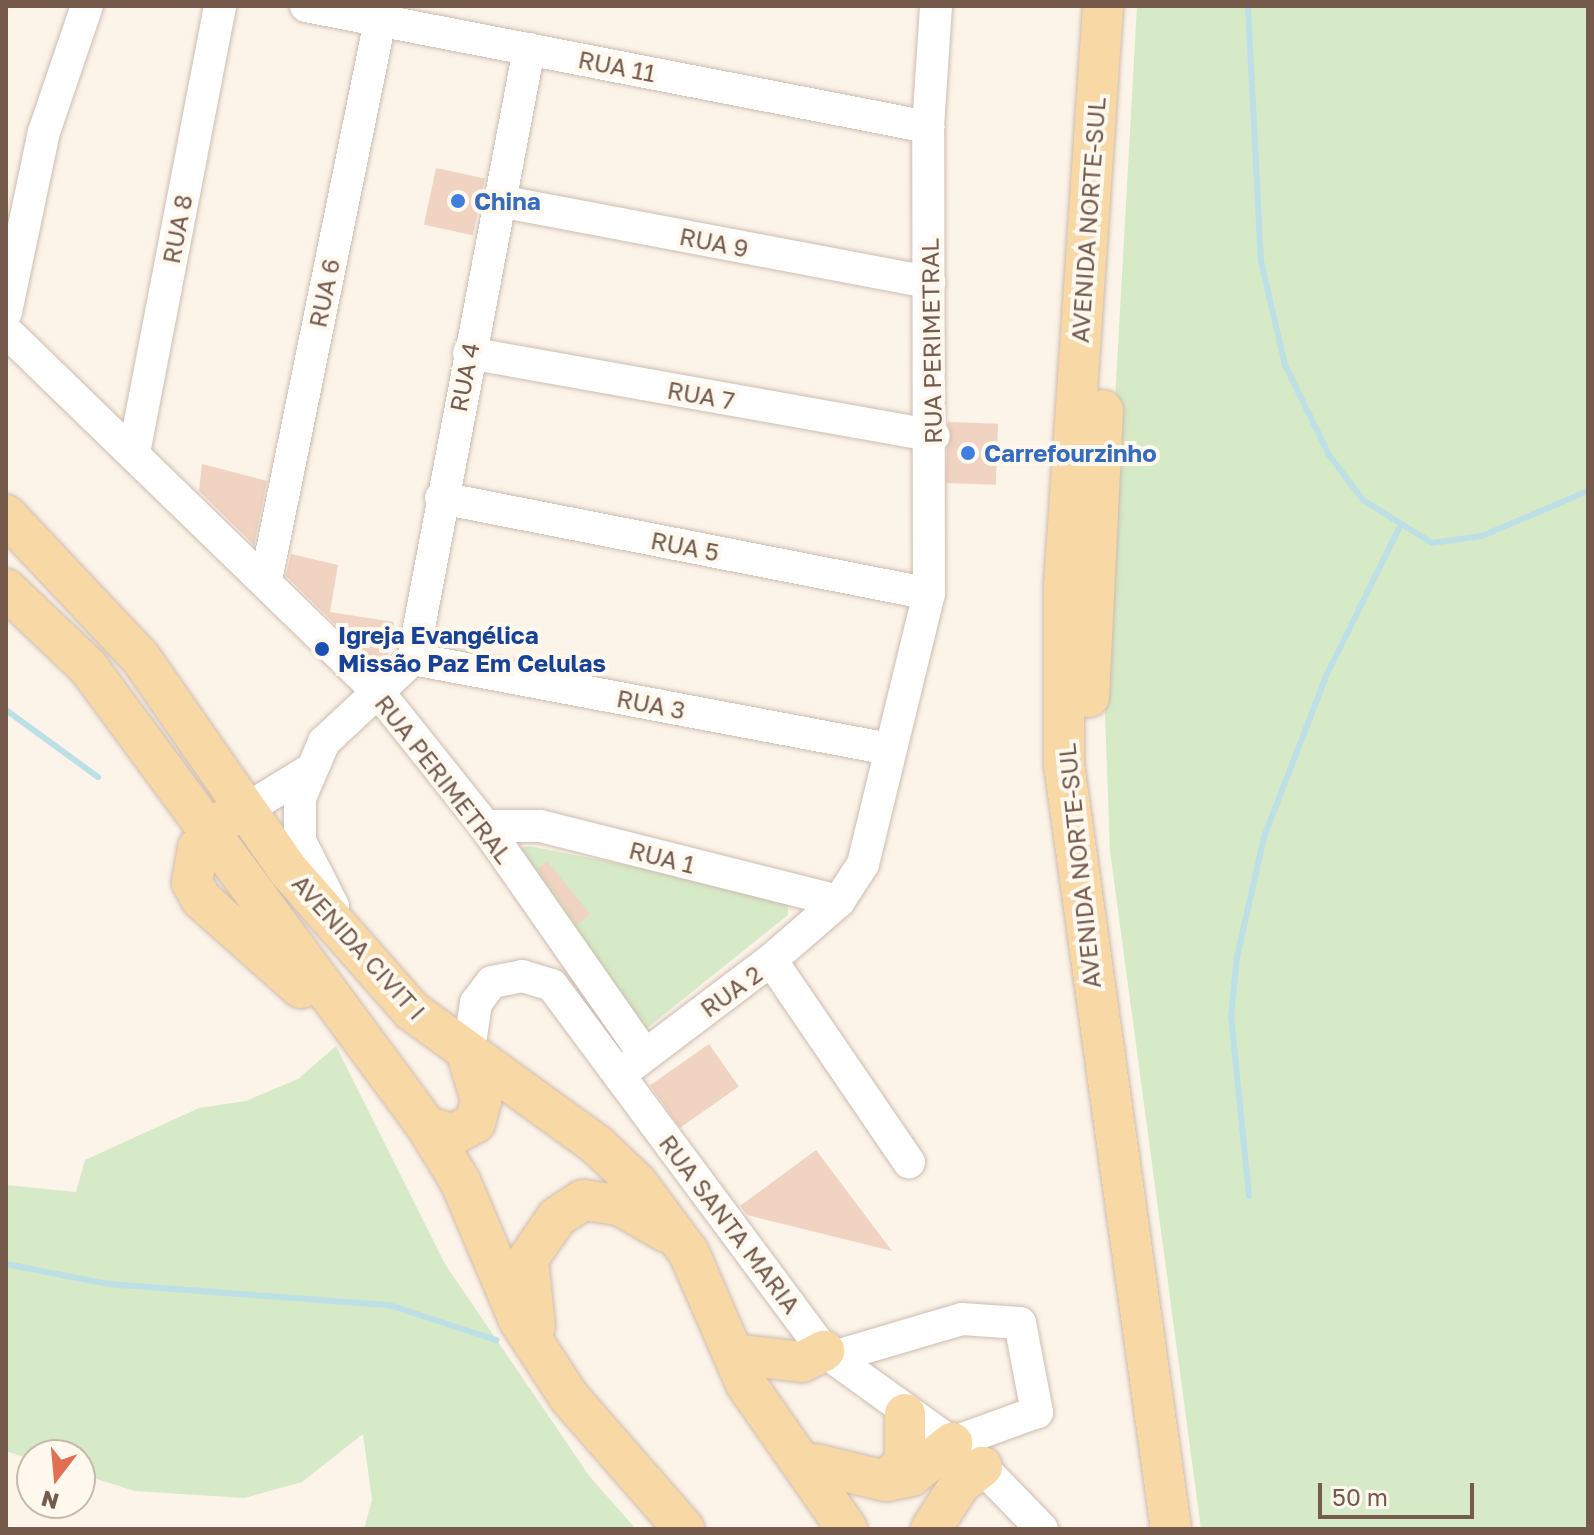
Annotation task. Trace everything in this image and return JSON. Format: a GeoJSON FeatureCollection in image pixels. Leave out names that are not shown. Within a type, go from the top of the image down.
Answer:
{"type":"FeatureCollection","features":[{"type":"Feature","properties":{"kind":"main road","name":"AVENIDA NORTE-SUL"},"geometry":{"type":"LineString","coordinates":[[1103,6],[1064,586],[1064,764],[1171,1529]]}},
{"type":"Feature","properties":{"kind":"main road","name":"AVENIDA NORTE-SUL"},"geometry":{"type":"LineString","coordinates":[[1123,6],[1088,720],[1091,793],[1194,1529]]}},
{"type":"Feature","properties":{"kind":"main road","name":"AVENIDA CIVIT I"},"geometry":{"type":"LineString","coordinates":[[6,515],[140,657],[250,807],[289,871],[412,1011],[468,1057],[596,1144],[678,1238],[733,1354],[782,1430]]}},
{"type":"Feature","properties":{"kind":"main road","name":"AVENIDA CIVIT I"},"geometry":{"type":"LineString","coordinates":[[6,589],[88,667],[372,1058],[427,1127],[538,1350],[569,1397],[684,1529]]}},
{"type":"Feature","properties":{"kind":"main road"},"geometry":{"type":"LineString","coordinates":[[209,832],[218,819],[232,818],[289,871]]}},
{"type":"Feature","properties":{"kind":"main road"},"geometry":{"type":"LineString","coordinates":[[427,1127],[454,1134],[475,1123],[481,1100],[468,1057]]}},
{"type":"Feature","properties":{"kind":"main road"},"geometry":{"type":"LineString","coordinates":[[538,1350],[528,1259],[557,1217],[583,1200],[619,1205],[678,1238]]}},
{"type":"Feature","properties":{"kind":"main road"},"geometry":{"type":"LineString","coordinates":[[733,1354],[802,1362],[829,1354]]}},
{"type":"Feature","properties":{"kind":"main road"},"geometry":{"type":"LineString","coordinates":[[886,1481],[905,1462],[905,1414]]}},
{"type":"Feature","properties":{"kind":"main road"},"geometry":{"type":"LineString","coordinates":[[782,1430],[879,1529]]}},
{"type":"Feature","properties":{"kind":"main road"},"geometry":{"type":"LineString","coordinates":[[782,1430],[847,1529]]}},
{"type":"Feature","properties":{"kind":"main road"},"geometry":{"type":"LineString","coordinates":[[815,1464],[886,1481],[911,1476],[967,1455]]}},
{"type":"Feature","properties":{"kind":"main road"},"geometry":{"type":"LineString","coordinates":[[931,1529],[960,1484],[967,1455]]}},
{"type":"Feature","properties":{"kind":"street"},"geometry":{"type":"LineString","coordinates":[[6,312],[44,132],[87,6]]}},
{"type":"Feature","properties":{"kind":"street","name":"RUA 8"},"geometry":{"type":"LineString","coordinates":[[134,453],[220,6]]}},
{"type":"Feature","properties":{"kind":"street","name":"RUA 11"},"geometry":{"type":"LineString","coordinates":[[306,6],[381,13],[529,49],[928,127]]}},
{"type":"Feature","properties":{"kind":"street","name":"RUA PERIMETRAL"},"geometry":{"type":"LineString","coordinates":[[839,901],[863,864],[888,749],[929,594],[934,436],[928,127],[936,6]]}},
{"type":"Feature","properties":{"kind":"street","name":"RUA 6"},"geometry":{"type":"LineString","coordinates":[[266,580],[381,13]]}},
{"type":"Feature","properties":{"kind":"street","name":"RUA 4"},"geometry":{"type":"LineString","coordinates":[[413,659],[441,498],[529,49]]}},
{"type":"Feature","properties":{"kind":"street","name":"RUA 9"},"geometry":{"type":"LineString","coordinates":[[499,201],[929,282]]}},
{"type":"Feature","properties":{"kind":"street","name":"RUA PERIMETRAL"},"geometry":{"type":"LineString","coordinates":[[6,331],[379,693],[485,826],[644,1054]]}},
{"type":"Feature","properties":{"kind":"street","name":"RUA 7"},"geometry":{"type":"LineString","coordinates":[[469,353],[934,436]]}},
{"type":"Feature","properties":{"kind":"street","name":"RUA 5"},"geometry":{"type":"LineString","coordinates":[[441,498],[929,594]]}},
{"type":"Feature","properties":{"kind":"street"},"geometry":{"type":"LineString","coordinates":[[351,943],[300,841],[307,772],[324,742],[413,659]]}},
{"type":"Feature","properties":{"kind":"street","name":"RUA 3"},"geometry":{"type":"LineString","coordinates":[[413,659],[888,749]]}},
{"type":"Feature","properties":{"kind":"street"},"geometry":{"type":"LineString","coordinates":[[250,807],[307,772]]}},
{"type":"Feature","properties":{"kind":"street","name":"RUA 1"},"geometry":{"type":"LineString","coordinates":[[485,826],[540,826],[839,901]]}},
{"type":"Feature","properties":{"kind":"street","name":"RUA 2"},"geometry":{"type":"LineString","coordinates":[[619,1075],[771,960],[839,901]]}},
{"type":"Feature","properties":{"kind":"street"},"geometry":{"type":"LineString","coordinates":[[771,960],[909,1162]]}},
{"type":"Feature","properties":{"kind":"street","name":"RUA SANTA MARIA"},"geometry":{"type":"LineString","coordinates":[[468,1057],[476,1003],[492,982],[522,976],[552,985],[829,1354],[905,1414],[967,1455],[1042,1529]]}},
{"type":"Feature","properties":{"kind":"street"},"geometry":{"type":"LineString","coordinates":[[829,1354],[962,1319],[1020,1323],[1037,1412],[967,1455]]}},
{"type":"Feature","properties":{"kind":"green space"},"geometry":{"type":"Polygon","coordinates":[[[1137,6],[1588,6],[1588,1529],[1201,1529],[1110,851],[1102,633],[1137,6]]]}},
{"type":"Feature","properties":{"kind":"green space"},"geometry":{"type":"Polygon","coordinates":[[[529,846],[775,894],[788,904],[788,915],[641,1033],[517,849],[529,846]]]}},
{"type":"Feature","properties":{"kind":"green space"},"geometry":{"type":"Polygon","coordinates":[[[336,1046],[445,1264],[590,1477],[636,1529],[364,1529],[372,1500],[363,1434],[302,1482],[244,1498],[135,1491],[96,1479],[96,1439],[16,1439],[16,1454],[6,1451],[6,1185],[76,1192],[85,1160],[199,1108],[246,1101],[298,1079],[336,1046]]]}},
{"type":"Feature","properties":{"kind":"building","name":"China"},"geometry":{"type":"Polygon","coordinates":[[[436,168],[485,178],[473,235],[424,225],[436,168]]]}},
{"type":"Feature","properties":{"kind":"building","name":"Carrefourzinho"},"geometry":{"type":"Polygon","coordinates":[[[948,422],[998,424],[996,485],[946,483],[948,422]]]}},
{"type":"Feature","properties":{"kind":"building"},"geometry":{"type":"Polygon","coordinates":[[[202,464],[267,481],[254,545],[199,491],[202,464]]]}},
{"type":"Feature","properties":{"kind":"building"},"geometry":{"type":"Polygon","coordinates":[[[291,554],[338,565],[330,612],[394,622],[388,656],[378,666],[286,576],[291,554]]]}},
{"type":"Feature","properties":{"kind":"building"},"geometry":{"type":"Polygon","coordinates":[[[547,861],[590,914],[577,925],[538,869],[547,861]]]}},
{"type":"Feature","properties":{"kind":"building"},"geometry":{"type":"Polygon","coordinates":[[[709,1044],[739,1087],[680,1128],[650,1085],[709,1044]]]}},
{"type":"Feature","properties":{"kind":"building"},"geometry":{"type":"Polygon","coordinates":[[[816,1150],[892,1251],[747,1215],[740,1206],[816,1150]]]}},
{"type":"Feature","properties":{"kind":"waterway"},"geometry":{"type":"LineString","coordinates":[[1248,6],[1261,261],[1285,365],[1329,455],[1363,500],[1432,543],[1482,536],[1588,491]]}},
{"type":"Feature","properties":{"kind":"waterway"},"geometry":{"type":"LineString","coordinates":[[1249,1196],[1231,1017],[1237,957],[1264,837],[1326,676],[1399,528]]}},
{"type":"Feature","properties":{"kind":"waterway"},"geometry":{"type":"LineString","coordinates":[[6,710],[98,777]]}},
{"type":"Feature","properties":{"kind":"waterway"},"geometry":{"type":"LineString","coordinates":[[6,1264],[108,1284],[389,1305],[496,1340]]}},
{"type":"Feature","properties":{"kind":"place","name":"China"},"geometry":{"type":"Point","coordinates":[458,201]}},
{"type":"Feature","properties":{"kind":"place","name":"Carrefourzinho"},"geometry":{"type":"Point","coordinates":[968,453]}},
{"type":"Feature","properties":{"kind":"place","name":"Igreja Evangélica Missão Paz Em Celulas"},"geometry":{"type":"Point","coordinates":[322,649]}}]}
